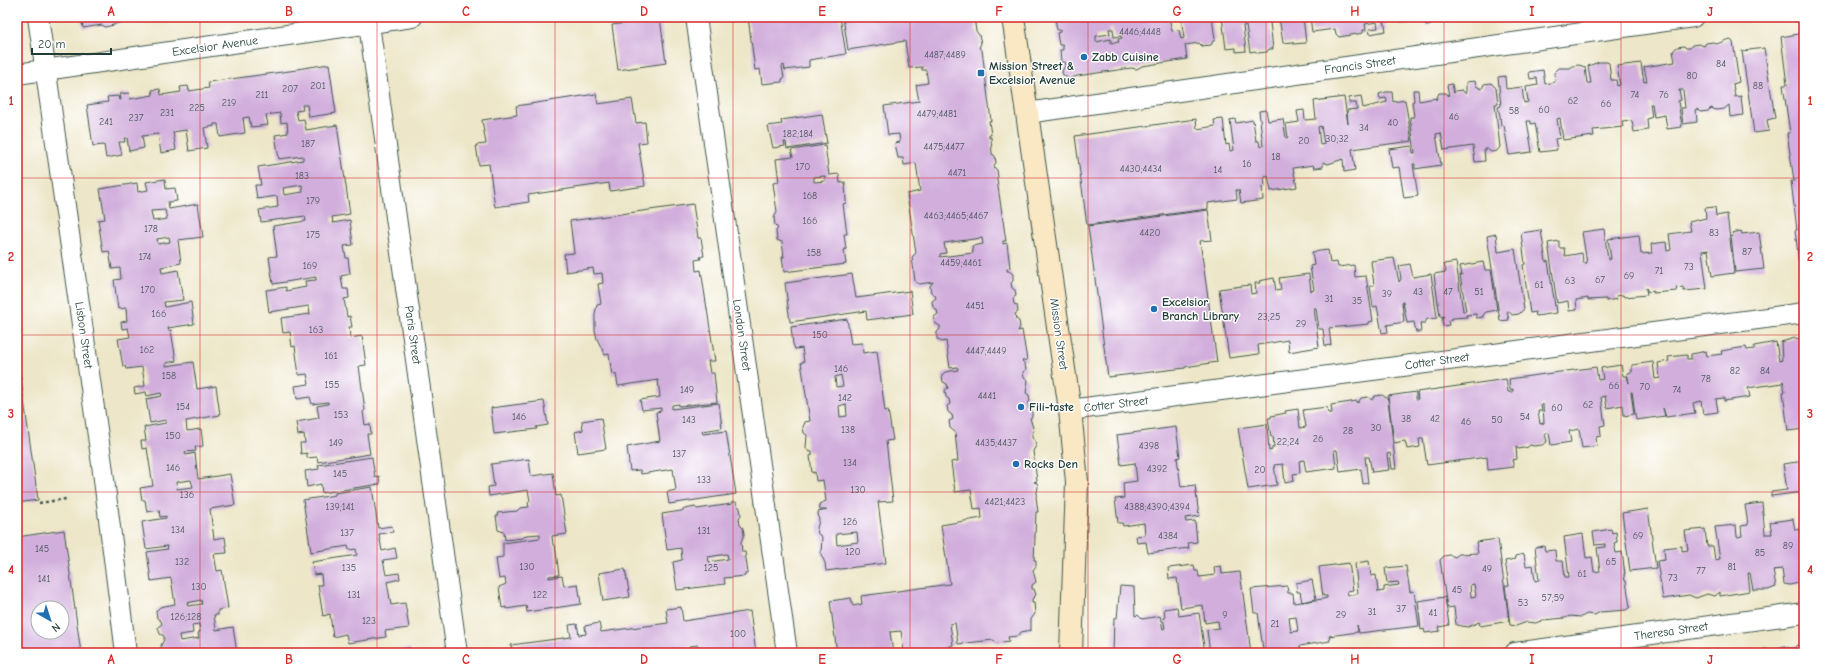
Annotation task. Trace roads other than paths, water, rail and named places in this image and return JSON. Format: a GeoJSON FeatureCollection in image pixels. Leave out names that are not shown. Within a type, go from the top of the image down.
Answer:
{"type":"FeatureCollection","features":[{"type":"Feature","properties":{"kind":"main road","name":"Mission Street"},"geometry":{"type":"LineString","coordinates":[[1013,17],[1070,410],[1077,482],[1071,653]]}},
{"type":"Feature","properties":{"kind":"street","name":"Lisbon Street"},"geometry":{"type":"LineString","coordinates":[[38,17],[102,464],[126,653]]}},
{"type":"Feature","properties":{"kind":"street","name":"Excelsior Avenue"},"geometry":{"type":"LineString","coordinates":[[17,74],[369,20],[412,17]]}},
{"type":"Feature","properties":{"kind":"street","name":"London Street"},"geometry":{"type":"LineString","coordinates":[[696,17],[787,653]]}},
{"type":"Feature","properties":{"kind":"street","name":"Francis Street"},"geometry":{"type":"LineString","coordinates":[[1027,113],[1693,17]]}},
{"type":"Feature","properties":{"kind":"street","name":"Paris Street"},"geometry":{"type":"LineString","coordinates":[[369,20],[457,653]]}},
{"type":"Feature","properties":{"kind":"street","name":"Cotter Street"},"geometry":{"type":"LineString","coordinates":[[1070,410],[1804,313]]}},
{"type":"Feature","properties":{"kind":"street","name":"Theresa Street"},"geometry":{"type":"LineString","coordinates":[[1515,653],[1804,612]]}},
{"type":"Feature","properties":{"kind":"place","name":"Zabb Cuisine"},"geometry":{"type":"Point","coordinates":[1084,57]}},
{"type":"Feature","properties":{"kind":"place","name":"Mission Street & Excelsior Avenue"},"geometry":{"type":"Point","coordinates":[981,73]}},
{"type":"Feature","properties":{"kind":"place","name":"Excelsior Branch Library"},"geometry":{"type":"Point","coordinates":[1154,309]}},
{"type":"Feature","properties":{"kind":"place","name":"Fili-taste"},"geometry":{"type":"Point","coordinates":[1021,407]}},
{"type":"Feature","properties":{"kind":"place","name":"Rocks Den"},"geometry":{"type":"Point","coordinates":[1016,464]}}]}
